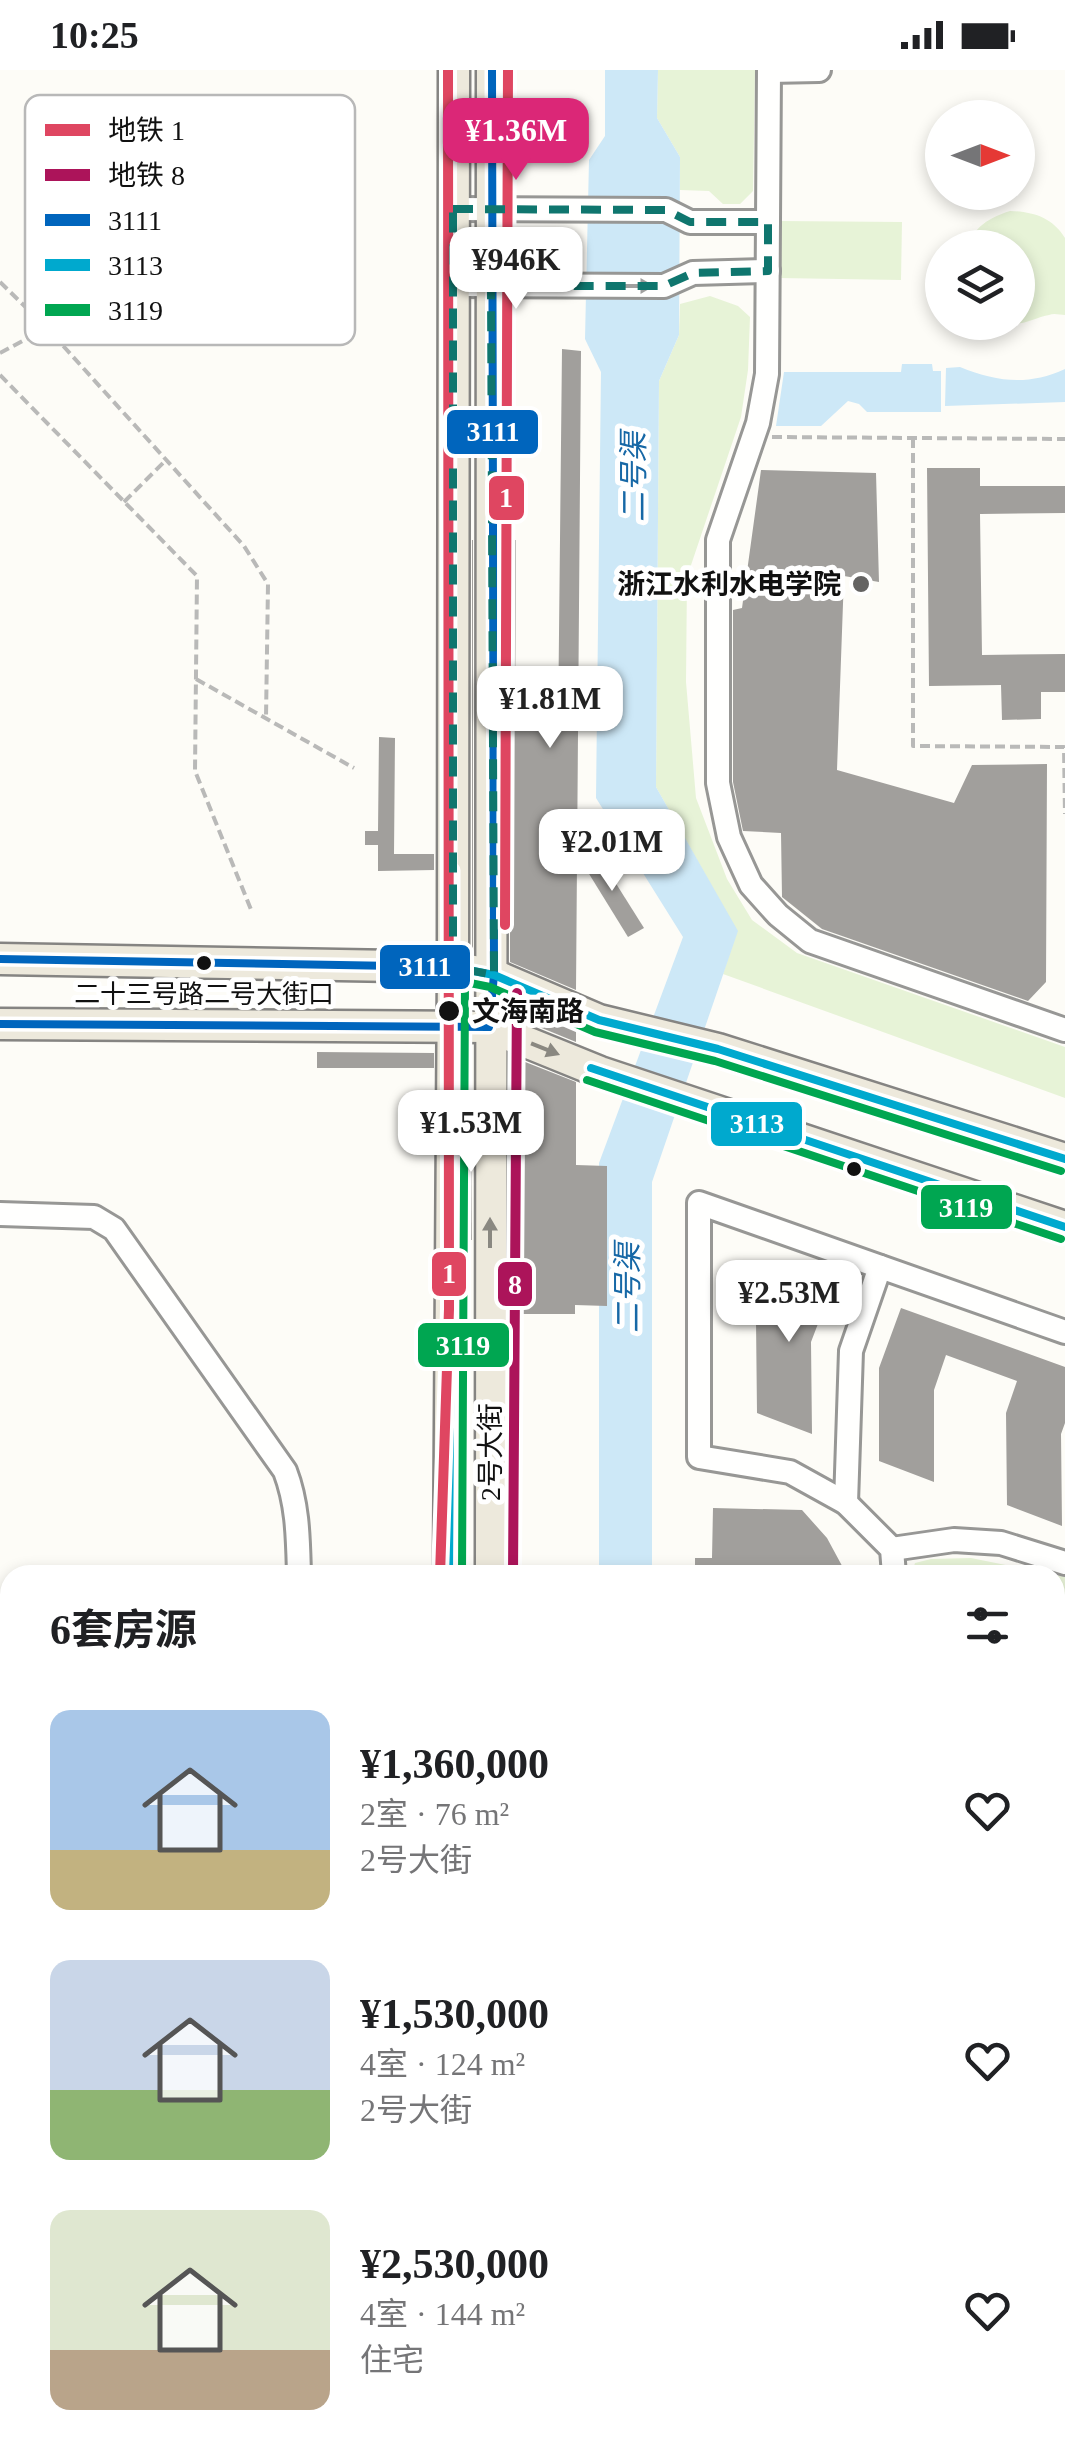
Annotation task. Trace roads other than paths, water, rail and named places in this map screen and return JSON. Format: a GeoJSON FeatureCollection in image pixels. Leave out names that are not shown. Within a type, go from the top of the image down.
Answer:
{"type":"FeatureCollection","features":[{"type":"Feature","properties":{"kind":"main road","name":"2号大街"},"geometry":{"type":"LineString","coordinates":[[448,1565],[454,70]]}},
{"type":"Feature","properties":{"kind":"main road","name":"2号大街"},"geometry":{"type":"LineString","coordinates":[[491,1565],[492,70]]}},
{"type":"Feature","properties":{"kind":"main road"},"geometry":{"type":"LineString","coordinates":[[0,960],[453,966],[494,975],[599,1020],[718,1049],[1065,1159]]}},
{"type":"Feature","properties":{"kind":"main road"},"geometry":{"type":"LineString","coordinates":[[0,1024],[490,1026],[600,1072],[1065,1226]]}},
{"type":"Feature","properties":{"kind":"street"},"geometry":{"type":"LineString","coordinates":[[819,70],[770,70],[767,374],[752,437],[718,540],[718,783],[729,837],[751,885],[778,915],[810,940],[1065,1030]]}},
{"type":"Feature","properties":{"kind":"street"},"geometry":{"type":"LineString","coordinates":[[453,209],[666,210],[690,222],[768,222]]}},
{"type":"Feature","properties":{"kind":"street"},"geometry":{"type":"LineString","coordinates":[[453,286],[664,286],[693,273],[768,270]]}},
{"type":"Feature","properties":{"kind":"street"},"geometry":{"type":"LineString","coordinates":[[893,1565],[892,1549],[846,1504],[790,1472],[699,1458],[699,1203],[1065,1332]]}},
{"type":"Feature","properties":{"kind":"street"},"geometry":{"type":"LineString","coordinates":[[0,1214],[94,1217],[114,1229],[284,1471],[294,1494],[299,1565]]}},
{"type":"Feature","properties":{"kind":"street"},"geometry":{"type":"LineString","coordinates":[[846,1504],[851,1351],[880,1267]]}},
{"type":"Feature","properties":{"kind":"street"},"geometry":{"type":"LineString","coordinates":[[892,1549],[954,1540],[1001,1543],[1065,1562]]}},
{"type":"Feature","properties":{"kind":"water","name":"二号渠"},"geometry":{"type":"Polygon","coordinates":[[[605,70],[658,70],[657,118],[680,157],[679,335],[659,381],[656,787],[738,931],[652,1182],[652,1565],[599,1565],[599,1163],[683,937],[596,798],[601,372],[585,339],[589,160],[605,136],[605,70]]]}},
{"type":"Feature","properties":{"kind":"water"},"geometry":{"type":"Polygon","coordinates":[[[902,364],[932,364],[933,371],[941,371],[941,412],[867,412],[848,401],[821,426],[776,426],[784,372],[901,372],[902,364]]]}},
{"type":"Feature","properties":{"kind":"water"},"geometry":{"type":"Polygon","coordinates":[[[960,367],[1012,380],[1038,378],[1065,369],[1065,402],[945,406],[946,368],[960,367]]]}},
{"type":"Feature","properties":{"kind":"metro line","name":"1"},"geometry":{"type":"LineString","coordinates":[[440,1565],[449,1309],[448,70]]}},
{"type":"Feature","properties":{"kind":"metro line","name":"1"},"geometry":{"type":"LineString","coordinates":[[505,925],[508,70]]}},
{"type":"Feature","properties":{"kind":"metro line","name":"8"},"geometry":{"type":"LineString","coordinates":[[513,1565],[517,993]]}},
{"type":"Feature","properties":{"kind":"place","name":"浙江水利水电学院"},"geometry":{"type":"Point","coordinates":[861,584]}},
{"type":"Feature","properties":{"kind":"place","name":"二十三号路二号大街口"},"geometry":{"type":"Point","coordinates":[204,963]}},
{"type":"Feature","properties":{"kind":"place","name":"文海南路"},"geometry":{"type":"Point","coordinates":[449,1011]}}]}
